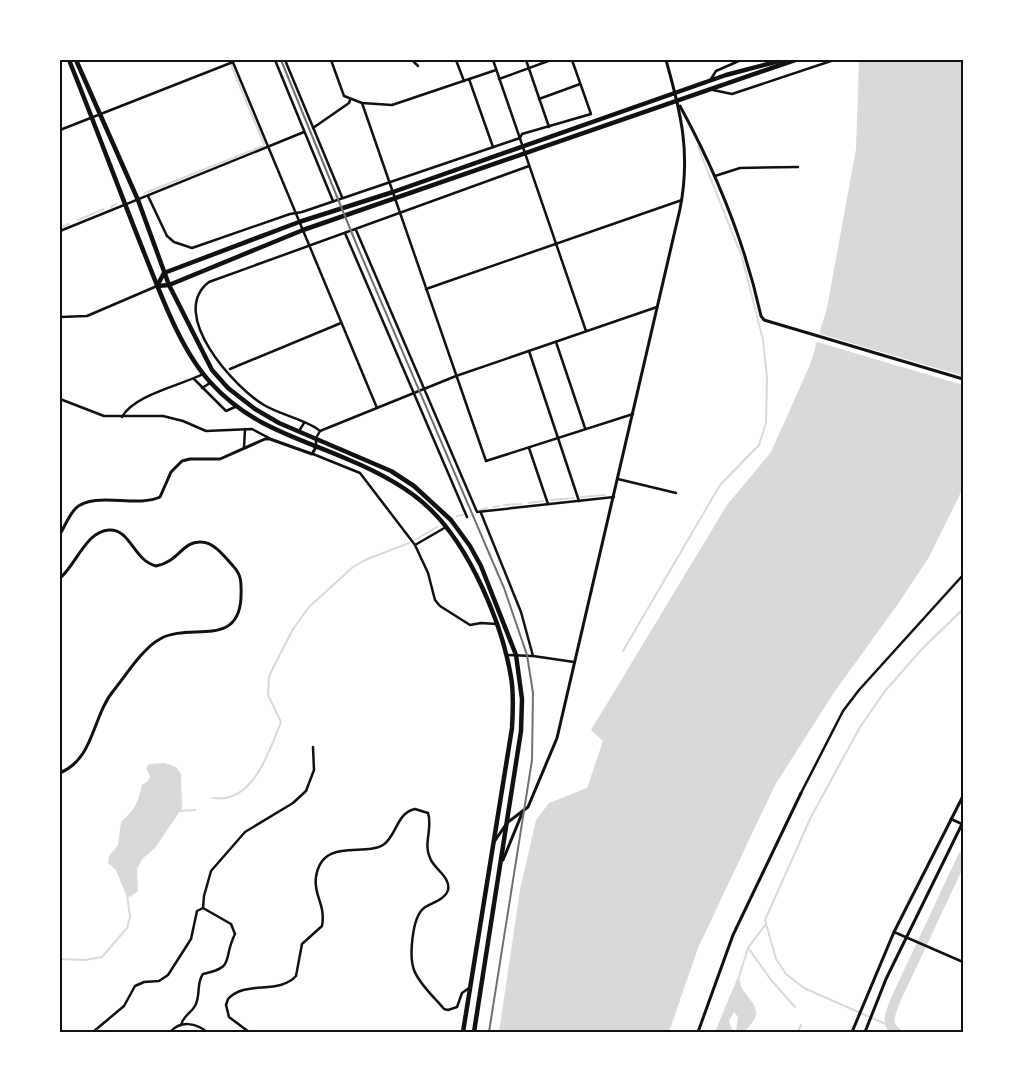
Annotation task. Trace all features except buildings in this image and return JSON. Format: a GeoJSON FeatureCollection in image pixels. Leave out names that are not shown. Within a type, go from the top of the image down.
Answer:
{"type":"FeatureCollection","features":[{"type":"Feature","properties":{"kind":"highway"},"geometry":{"type":"LineString","coordinates":[[69,60],[157,286],[187,347],[203,374],[235,406],[256,421],[366,467],[413,495],[446,526],[474,570],[496,624],[512,678],[512,728],[464,1032]]}},
{"type":"Feature","properties":{"kind":"highway"},"geometry":{"type":"LineString","coordinates":[[76,60],[138,200],[168,285],[212,370],[228,388],[254,410],[391,471],[430,498],[451,520],[481,566],[516,655],[522,699],[521,731],[474,1032]]}},
{"type":"Feature","properties":{"kind":"highway"},"geometry":{"type":"LineString","coordinates":[[157,286],[164,273],[299,222],[393,192],[675,93],[783,60]]}},
{"type":"Feature","properties":{"kind":"highway"},"geometry":{"type":"LineString","coordinates":[[157,286],[168,285],[303,230],[713,90],[795,60]]}},
{"type":"Feature","properties":{"kind":"street"},"geometry":{"type":"LineString","coordinates":[[275,60],[333,201]]}},
{"type":"Feature","properties":{"kind":"street"},"geometry":{"type":"LineString","coordinates":[[285,60],[342,198]]}},
{"type":"Feature","properties":{"kind":"street"},"geometry":{"type":"LineString","coordinates":[[331,60],[342,93],[350,100],[362,103],[392,105],[496,70]]}},
{"type":"Feature","properties":{"kind":"street"},"geometry":{"type":"LineString","coordinates":[[412,60],[418,66]]}},
{"type":"Feature","properties":{"kind":"street"},"geometry":{"type":"LineString","coordinates":[[456,60],[464,81]]}},
{"type":"Feature","properties":{"kind":"street"},"geometry":{"type":"LineString","coordinates":[[493,60],[586,331]]}},
{"type":"Feature","properties":{"kind":"street"},"geometry":{"type":"LineString","coordinates":[[526,60],[549,127]]}},
{"type":"Feature","properties":{"kind":"street"},"geometry":{"type":"LineString","coordinates":[[500,79],[551,60]]}},
{"type":"Feature","properties":{"kind":"street"},"geometry":{"type":"LineString","coordinates":[[148,196],[167,236],[174,242],[192,248],[520,138],[522,134],[591,114],[572,60]]}},
{"type":"Feature","properties":{"kind":"street"},"geometry":{"type":"LineString","coordinates":[[666,60],[678,101],[715,176],[749,266],[761,316],[768,322],[963,379]]}},
{"type":"Feature","properties":{"kind":"street"},"geometry":{"type":"LineString","coordinates":[[711,81],[716,71],[741,60]]}},
{"type":"Feature","properties":{"kind":"street"},"geometry":{"type":"LineString","coordinates":[[713,90],[732,94],[834,60]]}},
{"type":"Feature","properties":{"kind":"street"},"geometry":{"type":"LineString","coordinates":[[60,130],[233,61],[376,408]]}},
{"type":"Feature","properties":{"kind":"street"},"geometry":{"type":"LineString","coordinates":[[469,79],[493,147]]}},
{"type":"Feature","properties":{"kind":"street"},"geometry":{"type":"LineString","coordinates":[[539,98],[580,84]]}},
{"type":"Feature","properties":{"kind":"street"},"geometry":{"type":"LineString","coordinates":[[313,128],[349,103],[350,100]]}},
{"type":"Feature","properties":{"kind":"street"},"geometry":{"type":"LineString","coordinates":[[500,867],[524,810],[532,799],[557,738],[614,497],[682,200],[686,155],[678,101]]}},
{"type":"Feature","properties":{"kind":"street"},"geometry":{"type":"LineString","coordinates":[[362,103],[486,461],[633,414]]}},
{"type":"Feature","properties":{"kind":"street"},"geometry":{"type":"LineString","coordinates":[[60,231],[304,132]]}},
{"type":"Feature","properties":{"kind":"street"},"geometry":{"type":"LineString","coordinates":[[320,431],[264,406],[236,383],[220,366],[206,341],[196,315],[199,293],[209,282],[401,214],[444,196],[529,166]]}},
{"type":"Feature","properties":{"kind":"street"},"geometry":{"type":"LineString","coordinates":[[715,176],[740,168],[798,167]]}},
{"type":"Feature","properties":{"kind":"street"},"geometry":{"type":"LineString","coordinates":[[426,289],[682,200]]}},
{"type":"Feature","properties":{"kind":"street"},"geometry":{"type":"LineString","coordinates":[[356,230],[477,512],[480,513],[521,612],[533,656]]}},
{"type":"Feature","properties":{"kind":"street"},"geometry":{"type":"LineString","coordinates":[[346,233],[467,517]]}},
{"type":"Feature","properties":{"kind":"street"},"geometry":{"type":"LineString","coordinates":[[60,317],[87,316],[157,286]]}},
{"type":"Feature","properties":{"kind":"street"},"geometry":{"type":"LineString","coordinates":[[312,454],[320,431],[456,376],[657,307]]}},
{"type":"Feature","properties":{"kind":"street"},"geometry":{"type":"LineString","coordinates":[[185,319],[196,315]]}},
{"type":"Feature","properties":{"kind":"street"},"geometry":{"type":"LineString","coordinates":[[230,369],[341,323]]}},
{"type":"Feature","properties":{"kind":"street"},"geometry":{"type":"LineString","coordinates":[[556,342],[585,428]]}},
{"type":"Feature","properties":{"kind":"street"},"geometry":{"type":"LineString","coordinates":[[529,351],[579,501]]}},
{"type":"Feature","properties":{"kind":"street"},"geometry":{"type":"LineString","coordinates":[[212,370],[220,366]]}},
{"type":"Feature","properties":{"kind":"street"},"geometry":{"type":"LineString","coordinates":[[122,417],[124,412],[143,399],[203,374]]}},
{"type":"Feature","properties":{"kind":"street"},"geometry":{"type":"LineString","coordinates":[[194,379],[226,411],[235,406]]}},
{"type":"Feature","properties":{"kind":"street"},"geometry":{"type":"LineString","coordinates":[[202,388],[210,383]]}},
{"type":"Feature","properties":{"kind":"street"},"geometry":{"type":"LineString","coordinates":[[60,399],[94,414],[122,417],[170,417],[211,432],[252,429],[270,439],[360,473],[415,545],[426,567],[435,600],[440,606],[470,625],[481,622],[496,624]]}},
{"type":"Feature","properties":{"kind":"street"},"geometry":{"type":"LineString","coordinates":[[299,431],[304,423]]}},
{"type":"Feature","properties":{"kind":"street"},"geometry":{"type":"LineString","coordinates":[[244,448],[246,429]]}},
{"type":"Feature","properties":{"kind":"street"},"geometry":{"type":"LineString","coordinates":[[60,534],[80,505],[96,501],[155,500],[163,492],[171,472],[182,462],[190,459],[220,459],[270,439]]}},
{"type":"Feature","properties":{"kind":"street"},"geometry":{"type":"LineString","coordinates":[[529,448],[548,504]]}},
{"type":"Feature","properties":{"kind":"street"},"geometry":{"type":"LineString","coordinates":[[360,473],[366,467]]}},
{"type":"Feature","properties":{"kind":"street"},"geometry":{"type":"LineString","coordinates":[[618,479],[676,493]]}},
{"type":"Feature","properties":{"kind":"street"},"geometry":{"type":"LineString","coordinates":[[480,513],[614,497]]}},
{"type":"Feature","properties":{"kind":"street"},"geometry":{"type":"LineString","coordinates":[[60,527],[65,526]]}},
{"type":"Feature","properties":{"kind":"street"},"geometry":{"type":"LineString","coordinates":[[415,545],[446,526]]}},
{"type":"Feature","properties":{"kind":"street"},"geometry":{"type":"LineString","coordinates":[[60,578],[96,534],[117,530],[124,535],[140,558],[156,566],[174,560],[190,544],[209,543],[236,569],[241,582],[240,607],[237,617],[232,624],[210,631],[174,634],[160,639],[149,648],[106,699],[85,753],[74,766],[60,773]]}},
{"type":"Feature","properties":{"kind":"street"},"geometry":{"type":"LineString","coordinates":[[698,1032],[733,935],[801,793],[843,711],[859,690],[963,575]]}},
{"type":"Feature","properties":{"kind":"street"},"geometry":{"type":"LineString","coordinates":[[506,655],[533,656],[575,662]]}},
{"type":"Feature","properties":{"kind":"street"},"geometry":{"type":"LineString","coordinates":[[203,908],[204,896],[211,871],[245,832],[253,825],[292,803],[306,791],[314,770],[313,747]]}},
{"type":"Feature","properties":{"kind":"street"},"geometry":{"type":"LineString","coordinates":[[852,1032],[894,932],[963,796]]}},
{"type":"Feature","properties":{"kind":"street"},"geometry":{"type":"LineString","coordinates":[[249,1032],[229,1017],[226,1005],[228,999],[239,992],[286,984],[296,976],[302,944],[322,926],[324,908],[316,887],[316,876],[320,867],[331,855],[340,850],[377,848],[383,845],[389,840],[405,814],[415,809],[428,813],[431,827],[428,844],[429,857],[448,883],[448,890],[444,896],[424,908],[416,918],[413,950],[414,971],[444,1009],[448,1010],[457,1007],[462,993],[470,988]]}},
{"type":"Feature","properties":{"kind":"street"},"geometry":{"type":"LineString","coordinates":[[494,843],[507,823],[524,810]]}},
{"type":"Feature","properties":{"kind":"street"},"geometry":{"type":"LineString","coordinates":[[864,1032],[905,936],[963,824],[951,819]]}},
{"type":"Feature","properties":{"kind":"street"},"geometry":{"type":"LineString","coordinates":[[181,1025],[182,1019],[195,1007],[199,996],[200,978],[203,974],[221,970],[226,966],[229,946],[235,934],[231,924],[203,908]]}},
{"type":"Feature","properties":{"kind":"street"},"geometry":{"type":"LineString","coordinates":[[93,1032],[124,1006],[135,986],[144,982],[160,981],[168,975],[191,939],[197,911],[203,908]]}},
{"type":"Feature","properties":{"kind":"street"},"geometry":{"type":"LineString","coordinates":[[894,932],[963,962]]}},
{"type":"Feature","properties":{"kind":"street"},"geometry":{"type":"LineString","coordinates":[[170,1032],[181,1025],[200,1026],[207,1032]]}},
{"type":"Feature","properties":{"kind":"shaded area"},"geometry":{"type":"Polygon","coordinates":[[[859,60],[963,60],[963,488],[929,557],[898,604],[835,691],[775,785],[698,948],[669,1032],[499,1032],[520,890],[536,820],[549,803],[587,788],[603,741],[591,730],[727,505],[771,452],[810,365],[827,308],[856,149],[859,60]]]}},
{"type":"Feature","properties":{"kind":"shaded area"},"geometry":{"type":"Polygon","coordinates":[[[165,763],[176,767],[181,774],[182,808],[155,848],[142,859],[137,869],[138,891],[130,897],[126,895],[116,870],[108,863],[109,856],[118,845],[121,822],[133,810],[142,785],[148,781],[150,776],[146,768],[149,764],[165,763]]]}},
{"type":"Feature","properties":{"kind":"shaded area"},"geometry":{"type":"Polygon","coordinates":[[[737,979],[740,980],[743,990],[753,1004],[756,1014],[754,1020],[744,1032],[736,1032],[738,1017],[734,1012],[729,1021],[733,1032],[715,1032],[737,979]]]}},
{"type":"Feature","properties":{"kind":"pier"},"geometry":{"type":"Polygon","coordinates":[[[817,333],[963,376],[963,385],[814,341],[817,333]]]}},
{"type":"Feature","properties":{"kind":"waterway"},"geometry":{"type":"LineString","coordinates":[[145,193],[263,146],[264,144],[229,60]]}},
{"type":"Feature","properties":{"kind":"waterway"},"geometry":{"type":"LineString","coordinates":[[623,651],[720,485],[759,445],[766,423],[767,377],[763,340],[742,257],[698,147]]}},
{"type":"Feature","properties":{"kind":"waterway"},"geometry":{"type":"LineString","coordinates":[[111,207],[116,204]]}},
{"type":"Feature","properties":{"kind":"waterway"},"geometry":{"type":"LineString","coordinates":[[78,220],[104,209]]}},
{"type":"Feature","properties":{"kind":"waterway"},"geometry":{"type":"LineString","coordinates":[[60,228],[69,224]]}},
{"type":"Feature","properties":{"kind":"waterway"},"geometry":{"type":"LineString","coordinates":[[581,497],[605,495]]}},
{"type":"Feature","properties":{"kind":"waterway"},"geometry":{"type":"LineString","coordinates":[[551,500],[574,498]]}},
{"type":"Feature","properties":{"kind":"waterway"},"geometry":{"type":"LineString","coordinates":[[529,503],[543,501]]}},
{"type":"Feature","properties":{"kind":"waterway"},"geometry":{"type":"LineString","coordinates":[[504,505],[521,504]]}},
{"type":"Feature","properties":{"kind":"waterway"},"geometry":{"type":"LineString","coordinates":[[493,507],[499,506]]}},
{"type":"Feature","properties":{"kind":"waterway"},"geometry":{"type":"LineString","coordinates":[[480,510],[487,508]]}},
{"type":"Feature","properties":{"kind":"waterway"},"geometry":{"type":"LineString","coordinates":[[457,516],[463,515]]}},
{"type":"Feature","properties":{"kind":"waterway"},"geometry":{"type":"LineString","coordinates":[[415,540],[437,527]]}},
{"type":"Feature","properties":{"kind":"waterway"},"geometry":{"type":"LineString","coordinates":[[213,798],[227,798],[239,793],[249,784],[265,761],[281,722],[268,695],[269,676],[293,629],[309,607],[353,567],[365,560],[409,543]]}},
{"type":"Feature","properties":{"kind":"waterway"},"geometry":{"type":"LineString","coordinates":[[890,1026],[804,988],[786,974],[776,959],[765,920],[811,817],[860,727],[885,691],[922,649],[963,609]]}},
{"type":"Feature","properties":{"kind":"waterway"},"geometry":{"type":"LineString","coordinates":[[179,811],[195,810]]}},
{"type":"Feature","properties":{"kind":"waterway"},"geometry":{"type":"LineString","coordinates":[[896,1032],[890,1025],[890,1017],[896,999],[963,856]]}},
{"type":"Feature","properties":{"kind":"waterway"},"geometry":{"type":"LineString","coordinates":[[60,959],[85,960],[102,957],[127,928],[130,917],[127,894]]}},
{"type":"Feature","properties":{"kind":"waterway"},"geometry":{"type":"LineString","coordinates":[[738,980],[748,948],[765,925]]}},
{"type":"Feature","properties":{"kind":"waterway"},"geometry":{"type":"LineString","coordinates":[[749,949],[771,980],[795,1007]]}},
{"type":"Feature","properties":{"kind":"waterway"},"geometry":{"type":"LineString","coordinates":[[798,1032],[801,1025]]}},
{"type":"Feature","properties":{"kind":"railway"},"geometry":{"type":"LineString","coordinates":[[281,60],[358,248],[504,588],[527,655],[533,693],[532,760],[489,1032]]}}]}
